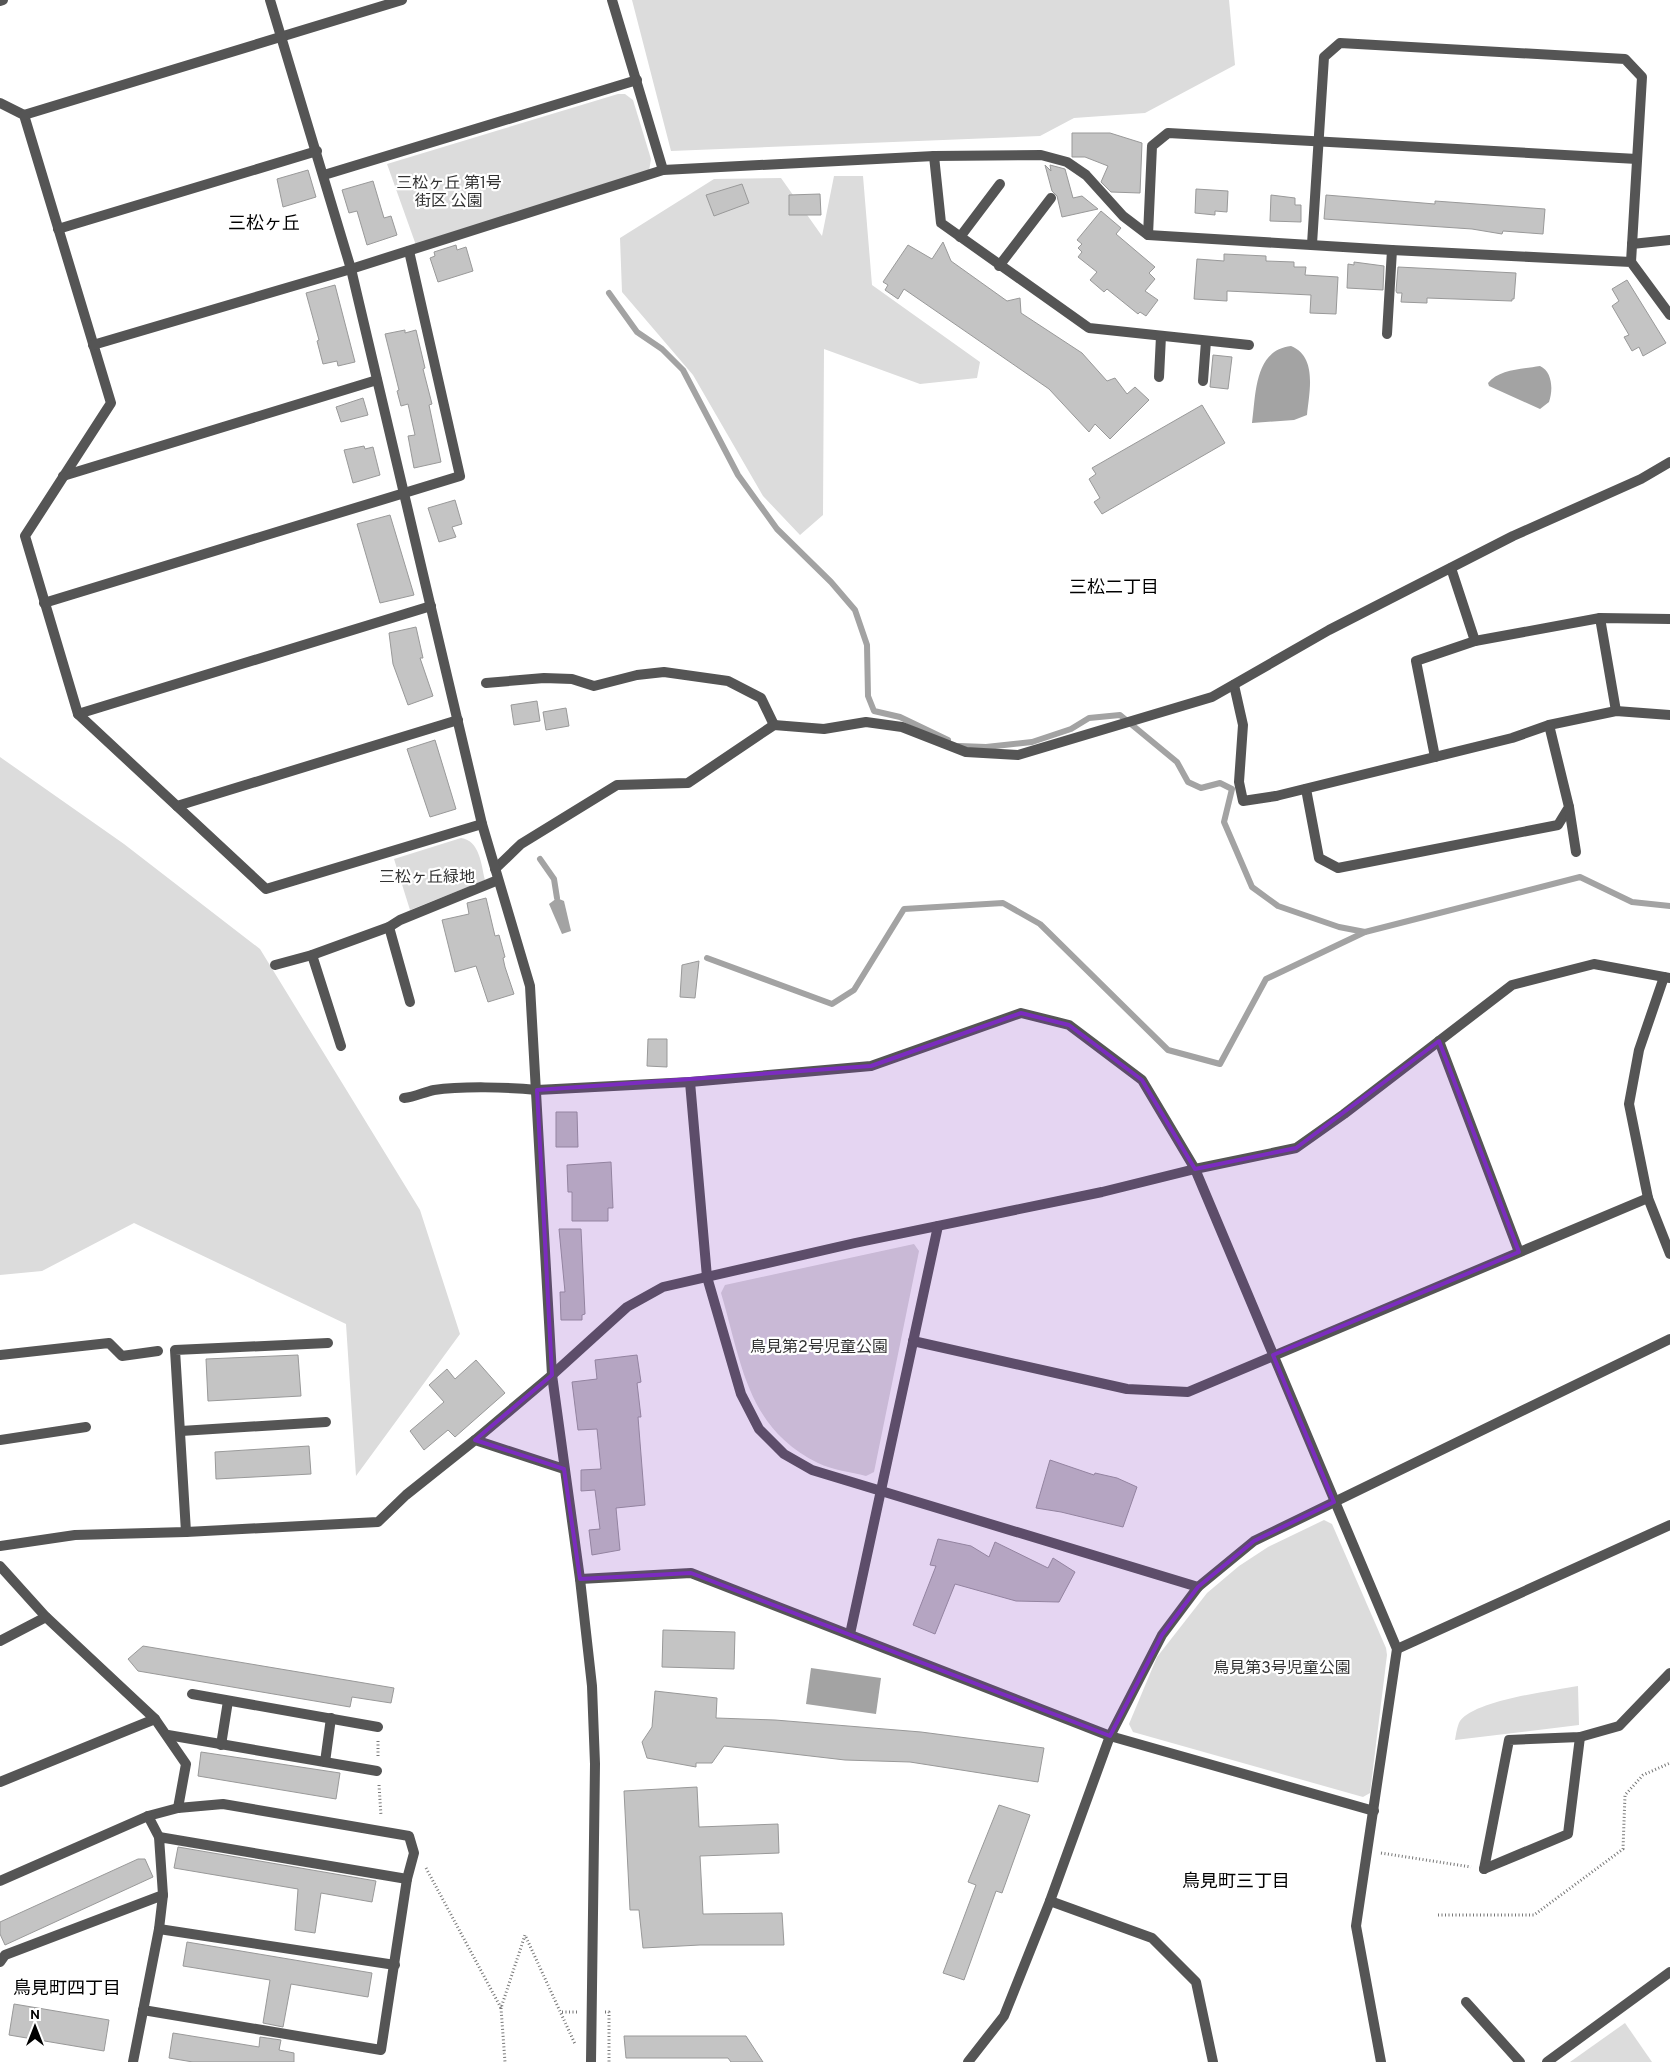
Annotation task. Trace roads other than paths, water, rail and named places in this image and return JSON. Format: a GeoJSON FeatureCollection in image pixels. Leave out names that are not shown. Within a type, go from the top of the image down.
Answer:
{"type":"FeatureCollection","features":[{"type":"Feature","properties":{"kind":"street"},"geometry":{"type":"LineString","coordinates":[[270,0],[351,269],[482,824],[530,986],[552,1375],[580,1579],[592,1686],[594,1764],[591,2062]]}},
{"type":"Feature","properties":{"kind":"street"},"geometry":{"type":"LineString","coordinates":[[0,103],[24,115],[402,0]]}},
{"type":"Feature","properties":{"kind":"street"},"geometry":{"type":"LineString","coordinates":[[612,0],[663,170]]}},
{"type":"Feature","properties":{"kind":"street"},"geometry":{"type":"LineString","coordinates":[[1312,244],[1324,58],[1340,43],[1625,59],[1642,77],[1631,262],[1670,315]]}},
{"type":"Feature","properties":{"kind":"street"},"geometry":{"type":"LineString","coordinates":[[324,175],[636,80]]}},
{"type":"Feature","properties":{"kind":"street"},"geometry":{"type":"LineString","coordinates":[[24,115],[92,346],[111,403],[25,536],[78,714],[266,889],[482,824]]}},
{"type":"Feature","properties":{"kind":"street"},"geometry":{"type":"LineString","coordinates":[[1148,235],[1152,146],[1168,133],[1638,160]]}},
{"type":"Feature","properties":{"kind":"street"},"geometry":{"type":"LineString","coordinates":[[58,229],[317,152]]}},
{"type":"Feature","properties":{"kind":"street"},"geometry":{"type":"LineString","coordinates":[[92,346],[351,269],[663,170],[934,156],[1041,155],[1067,162],[1086,174],[1123,216],[1148,235],[1631,262]]}},
{"type":"Feature","properties":{"kind":"street"},"geometry":{"type":"LineString","coordinates":[[934,156],[941,223],[1088,328],[1249,345]]}},
{"type":"Feature","properties":{"kind":"street"},"geometry":{"type":"LineString","coordinates":[[960,237],[1000,184]]}},
{"type":"Feature","properties":{"kind":"street"},"geometry":{"type":"LineString","coordinates":[[999,266],[1051,198]]}},
{"type":"Feature","properties":{"kind":"street"},"geometry":{"type":"LineString","coordinates":[[1632,244],[1670,240]]}},
{"type":"Feature","properties":{"kind":"street"},"geometry":{"type":"LineString","coordinates":[[1387,334],[1392,250]]}},
{"type":"Feature","properties":{"kind":"street"},"geometry":{"type":"LineString","coordinates":[[44,603],[460,476],[409,251]]}},
{"type":"Feature","properties":{"kind":"street"},"geometry":{"type":"LineString","coordinates":[[1159,377],[1161,336]]}},
{"type":"Feature","properties":{"kind":"street"},"geometry":{"type":"LineString","coordinates":[[1204,381],[1206,341]]}},
{"type":"Feature","properties":{"kind":"street"},"geometry":{"type":"LineString","coordinates":[[63,476],[377,380]]}},
{"type":"Feature","properties":{"kind":"street"},"geometry":{"type":"LineString","coordinates":[[495,869],[521,844],[617,785],[688,783],[774,726],[824,729],[866,722],[902,727],[966,752],[1018,755],[1212,697],[1329,630],[1513,536],[1641,479],[1670,462]]}},
{"type":"Feature","properties":{"kind":"street"},"geometry":{"type":"LineString","coordinates":[[1451,568],[1475,641]]}},
{"type":"Feature","properties":{"kind":"street"},"geometry":{"type":"LineString","coordinates":[[78,714],[431,606]]}},
{"type":"Feature","properties":{"kind":"street"},"geometry":{"type":"LineString","coordinates":[[1600,618],[1616,711]]}},
{"type":"Feature","properties":{"kind":"street"},"geometry":{"type":"LineString","coordinates":[[1435,757],[1416,661],[1475,641],[1600,618],[1670,619]]}},
{"type":"Feature","properties":{"kind":"street"},"geometry":{"type":"LineString","coordinates":[[486,683],[544,678],[572,679],[594,686],[637,675],[664,672],[699,676],[728,681],[761,698],[774,726]]}},
{"type":"Feature","properties":{"kind":"street"},"geometry":{"type":"LineString","coordinates":[[1234,685],[1244,725],[1239,782],[1244,801],[1306,789],[1512,738],[1549,726],[1616,711],[1670,715]]}},
{"type":"Feature","properties":{"kind":"street"},"geometry":{"type":"LineString","coordinates":[[177,806],[458,720]]}},
{"type":"Feature","properties":{"kind":"street"},"geometry":{"type":"LineString","coordinates":[[1549,726],[1569,807],[1576,852]]}},
{"type":"Feature","properties":{"kind":"street"},"geometry":{"type":"LineString","coordinates":[[1306,789],[1319,858],[1338,868],[1558,825],[1569,807]]}},
{"type":"Feature","properties":{"kind":"street"},"geometry":{"type":"LineString","coordinates":[[275,965],[312,955],[389,926],[498,880]]}},
{"type":"Feature","properties":{"kind":"street"},"geometry":{"type":"LineString","coordinates":[[389,926],[410,1002]]}},
{"type":"Feature","properties":{"kind":"street"},"geometry":{"type":"LineString","coordinates":[[312,955],[341,1046]]}},
{"type":"Feature","properties":{"kind":"street"},"geometry":{"type":"LineString","coordinates":[[0,1546],[75,1535],[186,1532],[378,1522],[406,1495],[552,1375],[627,1307],[663,1287],[1296,1148],[1344,1114],[1512,985],[1594,964],[1667,978],[1639,1050],[1629,1104],[1648,1198],[1670,1254]]}},
{"type":"Feature","properties":{"kind":"street"},"geometry":{"type":"LineString","coordinates":[[404,1098],[416,1097],[434,1090],[516,1088],[536,1090],[690,1082],[871,1066],[1021,1013],[1069,1024],[1142,1080],[1195,1169],[1397,1649],[1356,1926],[1381,2062]]}},
{"type":"Feature","properties":{"kind":"street"},"geometry":{"type":"LineString","coordinates":[[1439,1041],[1520,1252]]}},
{"type":"Feature","properties":{"kind":"street"},"geometry":{"type":"LineString","coordinates":[[690,1082],[707,1277],[741,1394],[759,1429],[784,1454],[812,1470],[1198,1587]]}},
{"type":"Feature","properties":{"kind":"street"},"geometry":{"type":"LineString","coordinates":[[912,1341],[1128,1389],[1188,1392],[1648,1198]]}},
{"type":"Feature","properties":{"kind":"street"},"geometry":{"type":"LineString","coordinates":[[850,1634],[879,1491],[938,1226]]}},
{"type":"Feature","properties":{"kind":"street"},"geometry":{"type":"LineString","coordinates":[[968,2062],[1004,2016],[1050,1901],[1110,1736],[1162,1635],[1198,1587],[1254,1541],[1670,1340]]}},
{"type":"Feature","properties":{"kind":"street"},"geometry":{"type":"LineString","coordinates":[[0,1355],[108,1343],[122,1356],[158,1351]]}},
{"type":"Feature","properties":{"kind":"street"},"geometry":{"type":"LineString","coordinates":[[186,1532],[175,1350],[328,1343]]}},
{"type":"Feature","properties":{"kind":"street"},"geometry":{"type":"LineString","coordinates":[[181,1431],[326,1422]]}},
{"type":"Feature","properties":{"kind":"street"},"geometry":{"type":"LineString","coordinates":[[0,1440],[86,1427]]}},
{"type":"Feature","properties":{"kind":"street"},"geometry":{"type":"LineString","coordinates":[[475,1440],[564,1469]]}},
{"type":"Feature","properties":{"kind":"street"},"geometry":{"type":"LineString","coordinates":[[1397,1649],[1670,1525]]}},
{"type":"Feature","properties":{"kind":"street"},"geometry":{"type":"LineString","coordinates":[[0,1566],[46,1617],[155,1719],[168,1735],[186,1764],[178,1808]]}},
{"type":"Feature","properties":{"kind":"street"},"geometry":{"type":"LineString","coordinates":[[580,1579],[691,1574],[1110,1736],[1374,1811]]}},
{"type":"Feature","properties":{"kind":"street"},"geometry":{"type":"LineString","coordinates":[[0,1641],[46,1617]]}},
{"type":"Feature","properties":{"kind":"street"},"geometry":{"type":"LineString","coordinates":[[1580,1737],[1568,1834],[1484,1869],[1509,1740],[1580,1737],[1619,1726],[1670,1673]]}},
{"type":"Feature","properties":{"kind":"street"},"geometry":{"type":"LineString","coordinates":[[192,1694],[378,1727]]}},
{"type":"Feature","properties":{"kind":"street"},"geometry":{"type":"LineString","coordinates":[[221,1745],[228,1701]]}},
{"type":"Feature","properties":{"kind":"street"},"geometry":{"type":"LineString","coordinates":[[325,1762],[331,1718]]}},
{"type":"Feature","properties":{"kind":"street"},"geometry":{"type":"LineString","coordinates":[[0,1782],[155,1719]]}},
{"type":"Feature","properties":{"kind":"street"},"geometry":{"type":"LineString","coordinates":[[168,1735],[377,1771]]}},
{"type":"Feature","properties":{"kind":"street"},"geometry":{"type":"LineString","coordinates":[[0,1881],[148,1816],[178,1808],[223,1804],[409,1836],[414,1853],[407,1879],[381,2050],[142,2010]]}},
{"type":"Feature","properties":{"kind":"street"},"geometry":{"type":"LineString","coordinates":[[133,2062],[159,1929],[163,1895],[159,1837],[148,1816]]}},
{"type":"Feature","properties":{"kind":"street"},"geometry":{"type":"LineString","coordinates":[[159,1837],[407,1879]]}},
{"type":"Feature","properties":{"kind":"street"},"geometry":{"type":"LineString","coordinates":[[0,1962],[5,1955],[163,1895]]}},
{"type":"Feature","properties":{"kind":"street"},"geometry":{"type":"LineString","coordinates":[[1050,1901],[1152,1938],[1196,1982],[1213,2062]]}},
{"type":"Feature","properties":{"kind":"street"},"geometry":{"type":"LineString","coordinates":[[159,1929],[394,1965]]}},
{"type":"Feature","properties":{"kind":"street"},"geometry":{"type":"LineString","coordinates":[[1547,2062],[1670,1972]]}},
{"type":"Feature","properties":{"kind":"street"},"geometry":{"type":"LineString","coordinates":[[1466,2002],[1520,2062]]}},
{"type":"Feature","properties":{"kind":"waterway"},"geometry":{"type":"LineString","coordinates":[[609,293],[637,332],[662,349],[683,370],[738,475],[777,529],[831,582],[855,610],[867,645],[868,696],[874,711],[900,717],[948,740]]}},
{"type":"Feature","properties":{"kind":"waterway"},"geometry":{"type":"LineString","coordinates":[[959,746],[986,747],[1032,742],[1071,729],[1089,718],[1120,715],[1177,762],[1188,782],[1201,788],[1220,783],[1232,789],[1224,822],[1252,887],[1278,906],[1339,927],[1365,932]]}},
{"type":"Feature","properties":{"kind":"waterway"},"geometry":{"type":"LineString","coordinates":[[540,859],[554,879],[557,898]]}},
{"type":"Feature","properties":{"kind":"waterway"},"geometry":{"type":"LineString","coordinates":[[707,958],[832,1004],[854,990],[904,909],[1003,903],[1040,924],[1168,1050],[1220,1064],[1266,979],[1365,932],[1580,877],[1632,902],[1670,906]]}},
{"type":"Feature","properties":{"kind":"district","name":"三松ヶ丘"},"geometry":{"type":"Point","coordinates":[264,223]}},
{"type":"Feature","properties":{"kind":"district","name":"三松二丁目"},"geometry":{"type":"Point","coordinates":[1114,587]}},
{"type":"Feature","properties":{"kind":"district","name":"鳥見町三丁目"},"geometry":{"type":"Point","coordinates":[1236,1881]}},
{"type":"Feature","properties":{"kind":"district","name":"鳥見町四丁目"},"geometry":{"type":"Point","coordinates":[67,1988]}},
{"type":"Feature","properties":{"kind":"park label","name":"三松ヶ丘 第1号 街区 公園"},"geometry":{"type":"Point","coordinates":[449,191]}},
{"type":"Feature","properties":{"kind":"park label","name":"三松ヶ丘緑地"},"geometry":{"type":"Point","coordinates":[427,876]}},
{"type":"Feature","properties":{"kind":"park label","name":"鳥見第2号児童公園"},"geometry":{"type":"Point","coordinates":[819,1346]}},
{"type":"Feature","properties":{"kind":"park label","name":"鳥見第3号児童公園"},"geometry":{"type":"Point","coordinates":[1282,1667]}}]}
